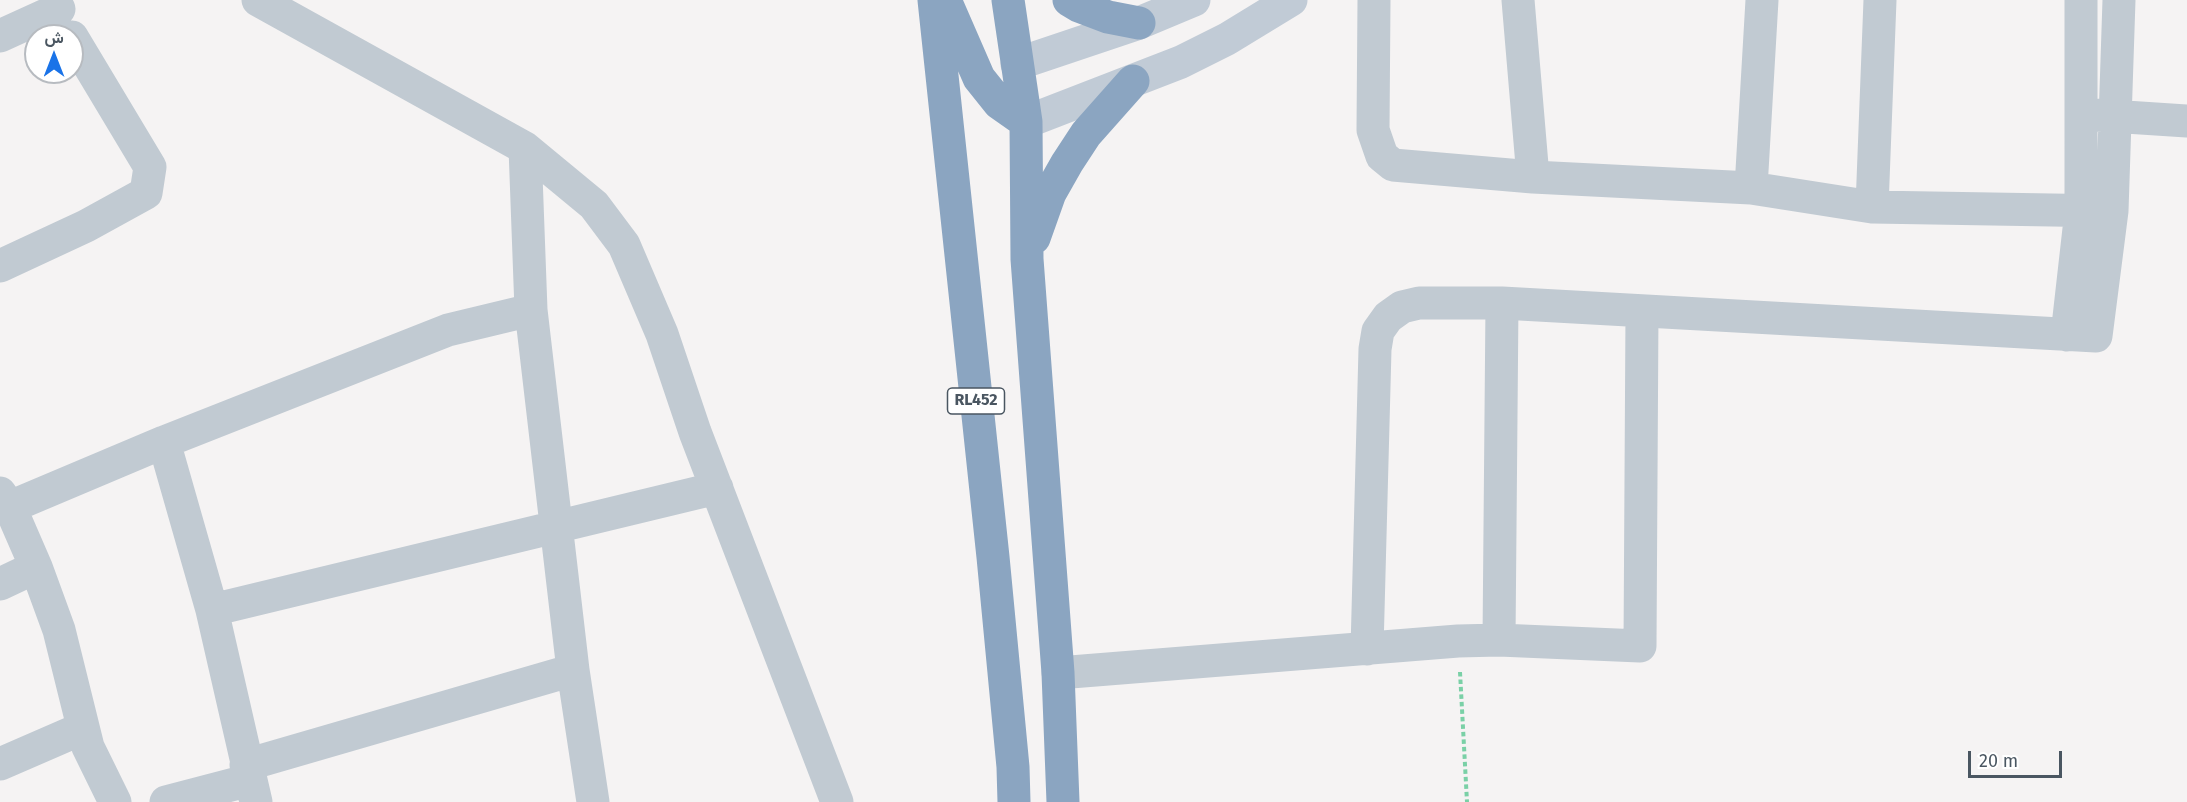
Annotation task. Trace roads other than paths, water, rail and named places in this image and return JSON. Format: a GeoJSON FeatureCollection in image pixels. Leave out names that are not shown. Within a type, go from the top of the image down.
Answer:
{"type":"FeatureCollection","features":[{"type":"Feature","properties":{"kind":"highway","name":"RL452"},"geometry":{"type":"LineString","coordinates":[[934,0],[993,558],[1013,767],[1014,802]]}},
{"type":"Feature","properties":{"kind":"highway"},"geometry":{"type":"LineString","coordinates":[[945,0],[979,78],[999,103],[1026,122]]}},
{"type":"Feature","properties":{"kind":"highway"},"geometry":{"type":"LineString","coordinates":[[1008,0],[1026,122],[1027,259],[1058,673],[1064,802]]}},
{"type":"Feature","properties":{"kind":"highway"},"geometry":{"type":"LineString","coordinates":[[1069,0],[1108,17],[1138,22]]}},
{"type":"Feature","properties":{"kind":"highway"},"geometry":{"type":"LineString","coordinates":[[948,125],[959,99],[979,78],[1017,64]]}},
{"type":"Feature","properties":{"kind":"highway"},"geometry":{"type":"LineString","coordinates":[[1027,259],[1050,194],[1067,163],[1086,134],[1134,81]]}},
{"type":"Feature","properties":{"kind":"street"},"geometry":{"type":"LineString","coordinates":[[258,0],[525,148],[594,205],[624,245],[662,334],[695,432],[835,802]]}},
{"type":"Feature","properties":{"kind":"street"},"geometry":{"type":"LineString","coordinates":[[1017,64],[1194,0]]}},
{"type":"Feature","properties":{"kind":"street"},"geometry":{"type":"LineString","coordinates":[[1026,122],[1181,62],[1227,39],[1291,0]]}},
{"type":"Feature","properties":{"kind":"street"},"geometry":{"type":"LineString","coordinates":[[1374,0],[1373,130],[1382,156],[1393,165],[1533,177],[1751,188],[1872,207],[2096,211]]}},
{"type":"Feature","properties":{"kind":"street"},"geometry":{"type":"LineString","coordinates":[[1518,0],[1533,177]]}},
{"type":"Feature","properties":{"kind":"street"},"geometry":{"type":"LineString","coordinates":[[1751,188],[1762,0]]}},
{"type":"Feature","properties":{"kind":"street"},"geometry":{"type":"LineString","coordinates":[[1872,207],[1880,0]]}},
{"type":"Feature","properties":{"kind":"street"},"geometry":{"type":"LineString","coordinates":[[2081,0],[2081,114],[2096,211]]}},
{"type":"Feature","properties":{"kind":"street"},"geometry":{"type":"LineString","coordinates":[[1367,649],[1375,349],[1378,331],[1388,317],[1402,307],[1419,303],[1502,303],[2082,336],[2096,211],[2115,116],[2119,0]]}},
{"type":"Feature","properties":{"kind":"street"},"geometry":{"type":"LineString","coordinates":[[0,36],[68,20],[150,166],[146,193],[86,226],[2,262]]}},
{"type":"Feature","properties":{"kind":"street"},"geometry":{"type":"LineString","coordinates":[[2081,114],[2187,121]]}},
{"type":"Feature","properties":{"kind":"street"},"geometry":{"type":"LineString","coordinates":[[525,148],[531,310],[573,670],[593,802]]}},
{"type":"Feature","properties":{"kind":"street"},"geometry":{"type":"LineString","coordinates":[[1499,640],[1502,303]]}},
{"type":"Feature","properties":{"kind":"street"},"geometry":{"type":"LineString","coordinates":[[115,802],[86,738],[59,630],[36,567],[5,500],[164,442],[448,330],[531,310]]}},
{"type":"Feature","properties":{"kind":"street"},"geometry":{"type":"LineString","coordinates":[[1058,673],[1458,641],[1499,640],[1640,646],[1642,311]]}},
{"type":"Feature","properties":{"kind":"street"},"geometry":{"type":"LineString","coordinates":[[164,442],[212,610],[251,782]]}},
{"type":"Feature","properties":{"kind":"street"},"geometry":{"type":"LineString","coordinates":[[212,610],[556,525],[717,488]]}},
{"type":"Feature","properties":{"kind":"street"},"geometry":{"type":"LineString","coordinates":[[0,584],[36,567]]}},
{"type":"Feature","properties":{"kind":"street"},"geometry":{"type":"LineString","coordinates":[[166,802],[251,782],[573,670]]}},
{"type":"Feature","properties":{"kind":"street"},"geometry":{"type":"LineString","coordinates":[[0,764],[86,738]]}},
{"type":"Feature","properties":{"kind":"street"},"geometry":{"type":"LineString","coordinates":[[86,738],[90,802]]}}]}
